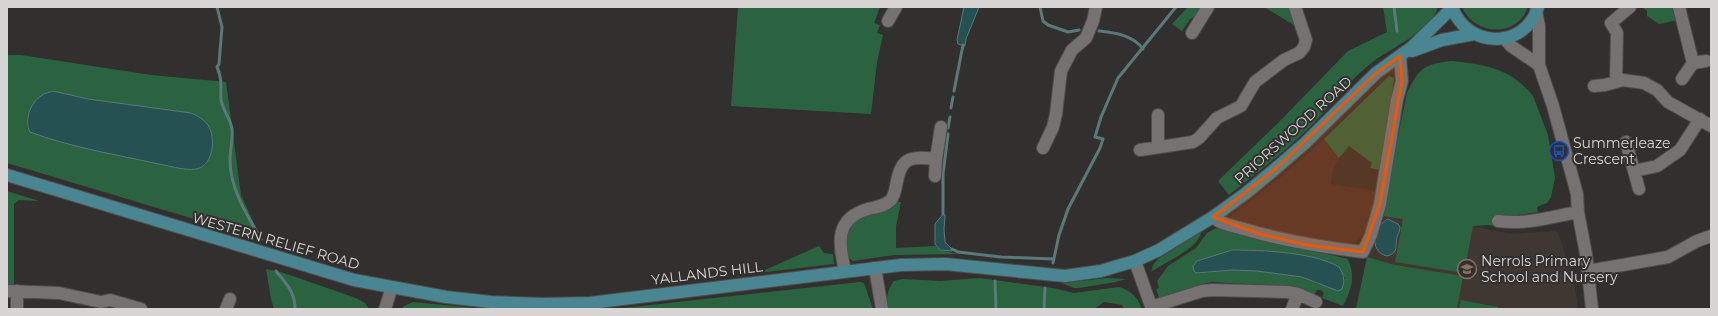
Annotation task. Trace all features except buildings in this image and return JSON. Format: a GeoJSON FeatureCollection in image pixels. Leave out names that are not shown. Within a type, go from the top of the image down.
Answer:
{"type":"FeatureCollection","features":[{"type":"Feature","properties":{"kind":"main road"},"geometry":{"type":"LineString","coordinates":[[1452,7],[1463,26],[1474,34],[1484,38],[1504,38],[1514,35],[1524,29],[1531,21],[1537,9]]}},
{"type":"Feature","properties":{"kind":"main road","name":"PRIORSWOOD ROAD"},"geometry":{"type":"LineString","coordinates":[[1402,55],[1452,7]]}},
{"type":"Feature","properties":{"kind":"main road","name":"PRIORSWOOD ROAD"},"geometry":{"type":"LineString","coordinates":[[875,268],[901,265],[945,264],[1065,276],[1101,271],[1135,261],[1159,250],[1246,194],[1305,143],[1384,66],[1402,55],[1442,40],[1474,34]]}},
{"type":"Feature","properties":{"kind":"main road","name":"WESTERN RELIEF ROAD"},"geometry":{"type":"LineString","coordinates":[[7,176],[354,280],[446,297],[491,302],[543,304]]}},
{"type":"Feature","properties":{"kind":"main road","name":"YALLANDS HILL"},"geometry":{"type":"LineString","coordinates":[[543,304],[590,303],[875,268]]}},
{"type":"Feature","properties":{"kind":"street"},"geometry":{"type":"LineString","coordinates":[[888,21],[896,7]]}},
{"type":"Feature","properties":{"kind":"street"},"geometry":{"type":"LineString","coordinates":[[1043,148],[1053,127],[1056,114],[1060,71],[1072,50],[1086,38],[1092,26],[1096,7]]}},
{"type":"Feature","properties":{"kind":"street"},"geometry":{"type":"LineString","coordinates":[[1192,33],[1208,7]]}},
{"type":"Feature","properties":{"kind":"street"},"geometry":{"type":"LineString","coordinates":[[1140,150],[1193,142],[1199,138],[1217,118],[1241,106],[1255,82],[1284,60],[1299,53],[1304,47],[1306,40],[1296,7]]}},
{"type":"Feature","properties":{"kind":"street"},"geometry":{"type":"LineString","coordinates":[[1616,81],[1617,33],[1611,23],[1630,7]]}},
{"type":"Feature","properties":{"kind":"street"},"geometry":{"type":"LineString","coordinates":[[1679,7],[1693,63]]}},
{"type":"Feature","properties":{"kind":"street"},"geometry":{"type":"LineString","coordinates":[[1537,9],[1539,26],[1539,65],[1553,106],[1577,194],[1578,212],[1588,271],[1592,309]]}},
{"type":"Feature","properties":{"kind":"street"},"geometry":{"type":"LineString","coordinates":[[1504,38],[1511,46],[1539,65]]}},
{"type":"Feature","properties":{"kind":"street"},"geometry":{"type":"LineString","coordinates":[[1212,217],[1232,226],[1267,236],[1306,245],[1363,252],[1371,235],[1380,204],[1396,105],[1402,80],[1402,55]]}},
{"type":"Feature","properties":{"kind":"street"},"geometry":{"type":"LineString","coordinates":[[1682,79],[1693,63],[1706,61]]}},
{"type":"Feature","properties":{"kind":"street"},"geometry":{"type":"LineString","coordinates":[[1594,86],[1605,85],[1623,80],[1644,83],[1657,90],[1668,102],[1711,126]]}},
{"type":"Feature","properties":{"kind":"street"},"geometry":{"type":"LineString","coordinates":[[1158,115],[1158,147]]}},
{"type":"Feature","properties":{"kind":"street"},"geometry":{"type":"LineString","coordinates":[[1634,172],[1657,166],[1680,150],[1700,119]]}},
{"type":"Feature","properties":{"kind":"street"},"geometry":{"type":"LineString","coordinates":[[935,176],[941,127]]}},
{"type":"Feature","properties":{"kind":"street"},"geometry":{"type":"LineString","coordinates":[[1626,142],[1639,189]]}},
{"type":"Feature","properties":{"kind":"street"},"geometry":{"type":"LineString","coordinates":[[845,271],[841,251],[840,233],[851,216],[878,207],[891,200],[895,190],[899,170],[906,161],[917,158],[936,159]]}},
{"type":"Feature","properties":{"kind":"street"},"geometry":{"type":"LineString","coordinates":[[1498,222],[1511,224],[1578,212]]}},
{"type":"Feature","properties":{"kind":"street"},"geometry":{"type":"LineString","coordinates":[[1588,271],[1668,257],[1697,241],[1711,236]]}},
{"type":"Feature","properties":{"kind":"street"},"geometry":{"type":"LineString","coordinates":[[1135,261],[1152,308],[1208,290],[1287,292],[1298,294],[1316,302]]}},
{"type":"Feature","properties":{"kind":"street"},"geometry":{"type":"LineString","coordinates":[[875,268],[882,309]]}},
{"type":"Feature","properties":{"kind":"street"},"geometry":{"type":"LineString","coordinates":[[385,309],[392,288]]}},
{"type":"Feature","properties":{"kind":"street"},"geometry":{"type":"LineString","coordinates":[[17,309],[12,291],[59,293],[109,304],[141,309]]}},
{"type":"Feature","properties":{"kind":"street"},"geometry":{"type":"LineString","coordinates":[[1292,309],[1298,294]]}},
{"type":"Feature","properties":{"kind":"highlighted area"},"geometry":{"type":"Polygon","coordinates":[[[1400,56],[1402,81],[1380,204],[1363,252],[1306,245],[1259,234],[1213,217],[1275,169],[1376,73],[1400,56]]]}},
{"type":"Feature","properties":{"kind":"shaded area"},"geometry":{"type":"Polygon","coordinates":[[[1324,139],[1339,158],[1333,170],[1331,184],[1378,191],[1369,228],[1363,236],[1355,242],[1346,243],[1307,237],[1298,238],[1231,221],[1230,217],[1283,175],[1324,139]]]}},
{"type":"Feature","properties":{"kind":"shaded area","name":"Nerrols Primary School and Nursery"},"geometry":{"type":"Polygon","coordinates":[[[1381,216],[1455,226],[1473,226],[1511,234],[1555,231],[1558,233],[1574,281],[1578,309],[1356,309],[1367,255],[1381,216]]]}},
{"type":"Feature","properties":{"kind":"green space"},"geometry":{"type":"Polygon","coordinates":[[[738,7],[880,7],[874,23],[880,25],[877,33],[883,35],[877,62],[871,114],[731,106],[738,7]]]}},
{"type":"Feature","properties":{"kind":"green space"},"geometry":{"type":"Polygon","coordinates":[[[1188,7],[1200,8],[1197,16],[1190,19],[1182,31],[1172,24],[1188,7]]]}},
{"type":"Feature","properties":{"kind":"green space"},"geometry":{"type":"Polygon","coordinates":[[[1264,7],[1289,7],[1294,25],[1264,7]]]}},
{"type":"Feature","properties":{"kind":"green space"},"geometry":{"type":"Polygon","coordinates":[[[1383,7],[1438,7],[1428,23],[1420,31],[1374,61],[1350,83],[1303,134],[1229,195],[1218,181],[1279,122],[1348,51],[1387,32],[1383,7]]]}},
{"type":"Feature","properties":{"kind":"green space"},"geometry":{"type":"Polygon","coordinates":[[[1462,7],[1528,7],[1522,17],[1515,24],[1495,30],[1476,24],[1468,17],[1462,7]]]}},
{"type":"Feature","properties":{"kind":"green space"},"geometry":{"type":"Polygon","coordinates":[[[1642,7],[1675,7],[1678,20],[1659,24],[1647,16],[1647,11],[1642,7]]]}},
{"type":"Feature","properties":{"kind":"green space"},"geometry":{"type":"Polygon","coordinates":[[[7,55],[21,55],[151,75],[226,82],[241,195],[261,239],[7,163],[7,55]],[[53,91],[35,101],[27,120],[27,126],[30,132],[112,154],[178,167],[197,169],[182,112],[88,99],[53,91]]]}},
{"type":"Feature","properties":{"kind":"green space"},"geometry":{"type":"Polygon","coordinates":[[[1452,61],[1487,66],[1497,70],[1516,79],[1533,96],[1548,135],[1555,178],[1551,197],[1547,203],[1537,207],[1538,212],[1511,216],[1498,214],[1495,226],[1473,226],[1464,273],[1395,262],[1403,219],[1381,216],[1407,93],[1415,78],[1424,69],[1435,64],[1452,61]]]}},
{"type":"Feature","properties":{"kind":"green space"},"geometry":{"type":"Polygon","coordinates":[[[1389,76],[1394,78],[1381,170],[1370,168],[1372,163],[1349,146],[1339,158],[1324,139],[1389,76]]]}},
{"type":"Feature","properties":{"kind":"green space"},"geometry":{"type":"Polygon","coordinates":[[[7,191],[39,201],[19,200],[14,204],[14,284],[7,284],[7,191]]]}},
{"type":"Feature","properties":{"kind":"green space"},"geometry":{"type":"Polygon","coordinates":[[[897,202],[901,202],[896,226],[896,248],[936,246],[940,250],[958,254],[894,255],[853,261],[846,256],[847,228],[851,222],[897,202]]]}},
{"type":"Feature","properties":{"kind":"green space"},"geometry":{"type":"Polygon","coordinates":[[[1216,228],[1348,259],[1352,272],[1352,284],[1343,306],[1322,298],[1324,293],[1321,290],[1317,290],[1314,295],[1297,287],[1211,282],[1159,298],[1156,289],[1159,288],[1157,281],[1168,266],[1196,248],[1207,233],[1216,228]],[[1298,255],[1203,273],[1233,270],[1257,271],[1302,277],[1318,284],[1345,279],[1342,272],[1332,264],[1319,259],[1298,255]]]}},
{"type":"Feature","properties":{"kind":"green space"},"geometry":{"type":"Polygon","coordinates":[[[1201,232],[1199,238],[1188,249],[1151,272],[1153,265],[1158,259],[1201,232]]]}},
{"type":"Feature","properties":{"kind":"green space"},"geometry":{"type":"Polygon","coordinates":[[[819,246],[824,253],[833,254],[834,264],[742,275],[765,270],[819,246]]]}},
{"type":"Feature","properties":{"kind":"green space"},"geometry":{"type":"Polygon","coordinates":[[[1367,257],[1395,265],[1463,276],[1457,309],[1356,309],[1367,257]]]}},
{"type":"Feature","properties":{"kind":"green space"},"geometry":{"type":"Polygon","coordinates":[[[266,269],[284,273],[356,298],[365,303],[369,309],[274,309],[266,269]]]}},
{"type":"Feature","properties":{"kind":"green space"},"geometry":{"type":"Polygon","coordinates":[[[980,278],[1053,288],[1074,293],[1119,287],[1126,290],[1136,298],[1141,309],[1124,309],[1122,305],[1104,302],[1094,309],[888,309],[888,294],[894,281],[903,279],[940,281],[980,278]]]}},
{"type":"Feature","properties":{"kind":"green space"},"geometry":{"type":"Polygon","coordinates":[[[1107,278],[1126,279],[1079,288],[1074,288],[1062,283],[1107,278]]]}},
{"type":"Feature","properties":{"kind":"green space"},"geometry":{"type":"Polygon","coordinates":[[[860,282],[864,283],[873,309],[614,309],[860,282]]]}},
{"type":"Feature","properties":{"kind":"green space"},"geometry":{"type":"Polygon","coordinates":[[[1461,300],[1498,307],[1498,309],[1459,309],[1461,300]]]}},
{"type":"Feature","properties":{"kind":"green space"},"geometry":{"type":"Polygon","coordinates":[[[413,302],[485,309],[401,309],[413,302]]]}},
{"type":"Feature","properties":{"kind":"water"},"geometry":{"type":"Polygon","coordinates":[[[964,7],[979,7],[966,39],[965,46],[958,44],[957,40],[964,7]]]}},
{"type":"Feature","properties":{"kind":"water"},"geometry":{"type":"Polygon","coordinates":[[[53,91],[88,99],[191,113],[204,121],[211,130],[212,150],[210,157],[207,163],[202,167],[196,169],[181,169],[76,146],[30,132],[28,128],[28,118],[31,108],[37,99],[42,95],[53,91]]]}},
{"type":"Feature","properties":{"kind":"water"},"geometry":{"type":"Polygon","coordinates":[[[943,214],[945,215],[945,242],[952,249],[952,251],[940,250],[935,244],[935,224],[943,214]]]}},
{"type":"Feature","properties":{"kind":"water"},"geometry":{"type":"Polygon","coordinates":[[[1388,219],[1398,224],[1400,227],[1396,249],[1391,255],[1387,256],[1377,249],[1375,238],[1383,222],[1388,219]]]}},
{"type":"Feature","properties":{"kind":"water"},"geometry":{"type":"Polygon","coordinates":[[[1232,250],[1287,253],[1316,258],[1339,267],[1343,275],[1344,283],[1342,289],[1338,291],[1302,277],[1257,271],[1233,270],[1196,273],[1194,271],[1193,266],[1197,261],[1232,250]]]}},
{"type":"Feature","properties":{"kind":"waterway"},"geometry":{"type":"LineString","coordinates":[[217,7],[222,27],[219,64],[217,67],[221,80],[221,100],[232,129],[230,160],[231,171],[240,201],[261,239]]}},
{"type":"Feature","properties":{"kind":"waterway"},"geometry":{"type":"LineString","coordinates":[[1040,7],[1043,21],[1048,25],[1068,32],[1079,30]]}},
{"type":"Feature","properties":{"kind":"waterway"},"geometry":{"type":"LineString","coordinates":[[1053,263],[1059,235],[1068,209],[1100,148],[1103,139],[1095,137],[1101,117],[1118,78],[1176,7]]}},
{"type":"Feature","properties":{"kind":"waterway"},"geometry":{"type":"LineString","coordinates":[[1394,7],[1397,31]]}},
{"type":"Feature","properties":{"kind":"waterway"},"geometry":{"type":"LineString","coordinates":[[1099,31],[1129,38],[1139,44],[1143,49]]}},
{"type":"Feature","properties":{"kind":"waterway"},"geometry":{"type":"LineString","coordinates":[[954,91],[963,45]]}},
{"type":"Feature","properties":{"kind":"waterway"},"geometry":{"type":"LineString","coordinates":[[951,108],[953,97]]}},
{"type":"Feature","properties":{"kind":"waterway"},"geometry":{"type":"LineString","coordinates":[[948,128],[950,117]]}},
{"type":"Feature","properties":{"kind":"waterway"},"geometry":{"type":"LineString","coordinates":[[943,214],[943,174],[948,134]]}},
{"type":"Feature","properties":{"kind":"waterway"},"geometry":{"type":"LineString","coordinates":[[952,249],[958,252],[1001,257],[1054,259]]}},
{"type":"Feature","properties":{"kind":"waterway"},"geometry":{"type":"LineString","coordinates":[[276,271],[292,292],[295,309]]}},
{"type":"Feature","properties":{"kind":"waterway"},"geometry":{"type":"LineString","coordinates":[[995,281],[996,309]]}},
{"type":"Feature","properties":{"kind":"waterway"},"geometry":{"type":"LineString","coordinates":[[1044,309],[1045,288]]}},
{"type":"Feature","properties":{"kind":"place","name":"Summerleaze Crescent"},"geometry":{"type":"Point","coordinates":[1559,151]}},
{"type":"Feature","properties":{"kind":"place","name":"Nerrols Primary School and Nursery"},"geometry":{"type":"Point","coordinates":[1467,269]}}]}
